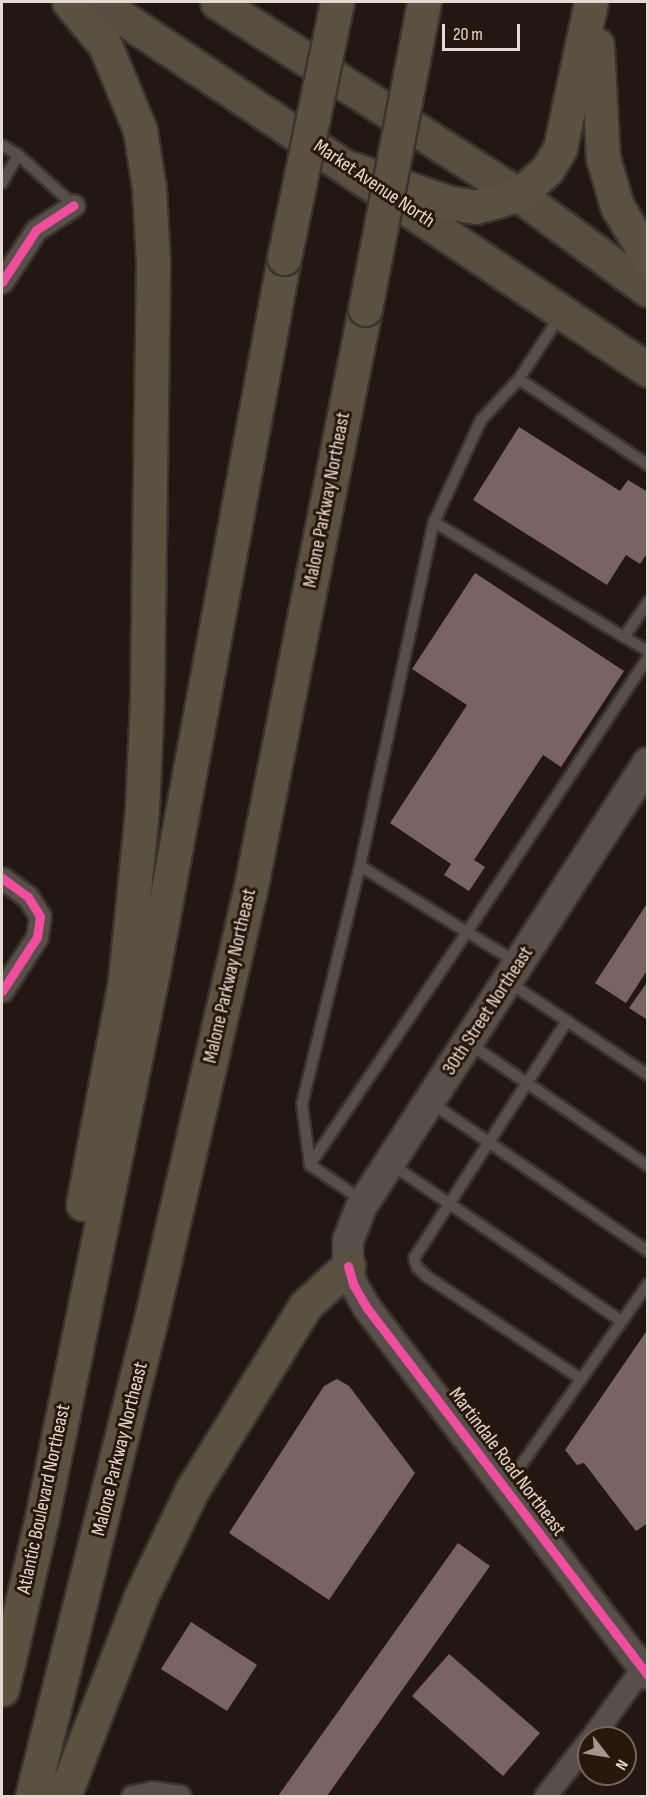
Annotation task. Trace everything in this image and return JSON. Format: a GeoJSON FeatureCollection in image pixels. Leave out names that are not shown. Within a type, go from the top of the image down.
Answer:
{"type":"FeatureCollection","features":[{"type":"Feature","properties":{"kind":"highway"},"geometry":{"type":"LineString","coordinates":[[69,2],[105,45],[140,130],[149,188],[153,263],[148,688],[142,810],[124,981],[80,1228],[78,1267],[84,1308]]}},
{"type":"Feature","properties":{"kind":"highway"},"geometry":{"type":"LineString","coordinates":[[84,1308],[168,892],[284,258],[337,2]]}},
{"type":"Feature","properties":{"kind":"highway","name":"Malone Parkway Northeast"},"geometry":{"type":"LineString","coordinates":[[32,1797],[146,1343],[246,907],[424,2]]}},
{"type":"Feature","properties":{"kind":"highway"},"geometry":{"type":"LineString","coordinates":[[353,169],[447,202],[475,207],[519,195],[548,170],[560,148],[593,2]]}},
{"type":"Feature","properties":{"kind":"highway"},"geometry":{"type":"LineString","coordinates":[[593,2],[597,106],[603,158],[617,206],[648,258]]}},
{"type":"Feature","properties":{"kind":"highway"},"geometry":{"type":"LineString","coordinates":[[64,1797],[141,1596],[192,1490],[305,1306],[348,1266]]}},
{"type":"Feature","properties":{"kind":"highway","name":"Atlantic Boulevard Northeast"},"geometry":{"type":"LineString","coordinates":[[2,1689],[42,1517],[84,1308]]}},
{"type":"Feature","properties":{"kind":"main road","name":"Market Avenue North"},"geometry":{"type":"LineString","coordinates":[[99,2],[353,169],[561,313],[648,370]]}},
{"type":"Feature","properties":{"kind":"main road"},"geometry":{"type":"LineString","coordinates":[[218,2],[519,195],[648,290]]}},
{"type":"Feature","properties":{"kind":"main road","name":"30th Street Northeast"},"geometry":{"type":"LineString","coordinates":[[348,1266],[348,1241],[365,1201],[648,763]]}},
{"type":"Feature","properties":{"kind":"street"},"geometry":{"type":"LineString","coordinates":[[2,282],[36,230],[74,205]]}},
{"type":"Feature","properties":{"kind":"street"},"geometry":{"type":"LineString","coordinates":[[2,878],[28,897],[40,916],[37,937],[2,991]]}},
{"type":"Feature","properties":{"kind":"street","name":"Martindale Road Northeast"},"geometry":{"type":"LineString","coordinates":[[348,1266],[353,1284],[367,1308],[504,1489],[646,1668]]}},
{"type":"Feature","properties":{"kind":"street"},"geometry":{"type":"LineString","coordinates":[[600,1726],[646,1668]]}},
{"type":"Feature","properties":{"kind":"street"},"geometry":{"type":"LineString","coordinates":[[545,1797],[577,1756]]}},
{"type":"Feature","properties":{"kind":"street"},"geometry":{"type":"LineString","coordinates":[[132,1797],[162,1792],[180,1797]]}},
{"type":"Feature","properties":{"kind":"lane"},"geometry":{"type":"LineString","coordinates":[[2,145],[18,155],[74,205]]}},
{"type":"Feature","properties":{"kind":"lane"},"geometry":{"type":"LineString","coordinates":[[2,183],[18,155]]}},
{"type":"Feature","properties":{"kind":"lane"},"geometry":{"type":"LineString","coordinates":[[365,1201],[310,1165],[302,1104],[360,866],[434,522],[481,420],[519,379],[561,313]]}},
{"type":"Feature","properties":{"kind":"lane"},"geometry":{"type":"LineString","coordinates":[[519,379],[648,465]]}},
{"type":"Feature","properties":{"kind":"lane"},"geometry":{"type":"LineString","coordinates":[[434,522],[648,651]]}},
{"type":"Feature","properties":{"kind":"lane"},"geometry":{"type":"LineString","coordinates":[[624,637],[648,602]]}},
{"type":"Feature","properties":{"kind":"lane"},"geometry":{"type":"LineString","coordinates":[[310,1165],[648,657]]}},
{"type":"Feature","properties":{"kind":"lane"},"geometry":{"type":"LineString","coordinates":[[360,866],[467,932],[567,1022],[648,1075]]}},
{"type":"Feature","properties":{"kind":"lane"},"geometry":{"type":"LineString","coordinates":[[567,1022],[415,1254],[418,1269],[582,1379]]}},
{"type":"Feature","properties":{"kind":"lane"},"geometry":{"type":"LineString","coordinates":[[468,1042],[648,1166]]}},
{"type":"Feature","properties":{"kind":"lane"},"geometry":{"type":"LineString","coordinates":[[429,1101],[648,1251]]}},
{"type":"Feature","properties":{"kind":"lane"},"geometry":{"type":"LineString","coordinates":[[390,1163],[621,1321]]}},
{"type":"Feature","properties":{"kind":"lane"},"geometry":{"type":"LineString","coordinates":[[504,1489],[648,1284]]}},
{"type":"Feature","properties":{"kind":"building"},"geometry":{"type":"Polygon","coordinates":[[[519,427],[620,491],[628,480],[648,492],[648,552],[640,564],[626,555],[607,585],[473,500],[519,427]]]}},
{"type":"Feature","properties":{"kind":"building"},"geometry":{"type":"Polygon","coordinates":[[[475,573],[624,671],[561,767],[543,755],[474,860],[485,867],[469,891],[444,875],[451,864],[390,823],[467,705],[412,669],[475,573]]]}},
{"type":"Feature","properties":{"kind":"building"},"geometry":{"type":"Polygon","coordinates":[[[648,902],[648,969],[626,1003],[595,983],[648,902]]]}},
{"type":"Feature","properties":{"kind":"building"},"geometry":{"type":"Polygon","coordinates":[[[648,981],[648,1020],[629,1008],[648,981]]]}},
{"type":"Feature","properties":{"kind":"building"},"geometry":{"type":"Polygon","coordinates":[[[648,1329],[648,1523],[636,1531],[584,1463],[577,1465],[565,1450],[648,1329]]]}},
{"type":"Feature","properties":{"kind":"building"},"geometry":{"type":"Polygon","coordinates":[[[337,1379],[349,1386],[415,1473],[329,1600],[229,1533],[324,1386],[337,1379]]]}},
{"type":"Feature","properties":{"kind":"building"},"geometry":{"type":"Polygon","coordinates":[[[458,1543],[490,1566],[327,1796],[278,1796],[458,1543]]]}},
{"type":"Feature","properties":{"kind":"building"},"geometry":{"type":"Polygon","coordinates":[[[191,1622],[257,1665],[227,1711],[161,1669],[191,1622]]]}},
{"type":"Feature","properties":{"kind":"building"},"geometry":{"type":"Polygon","coordinates":[[[449,1654],[540,1733],[503,1776],[412,1696],[449,1654]]]}},
{"type":"Feature","properties":{"kind":"cycle path"},"geometry":{"type":"LineString","coordinates":[[2,282],[36,230],[74,205]]}},
{"type":"Feature","properties":{"kind":"cycle path"},"geometry":{"type":"LineString","coordinates":[[2,878],[28,897],[40,916],[37,937],[2,991]]}},
{"type":"Feature","properties":{"kind":"cycle path"},"geometry":{"type":"LineString","coordinates":[[348,1266],[353,1284],[367,1308],[648,1675]]}}]}
